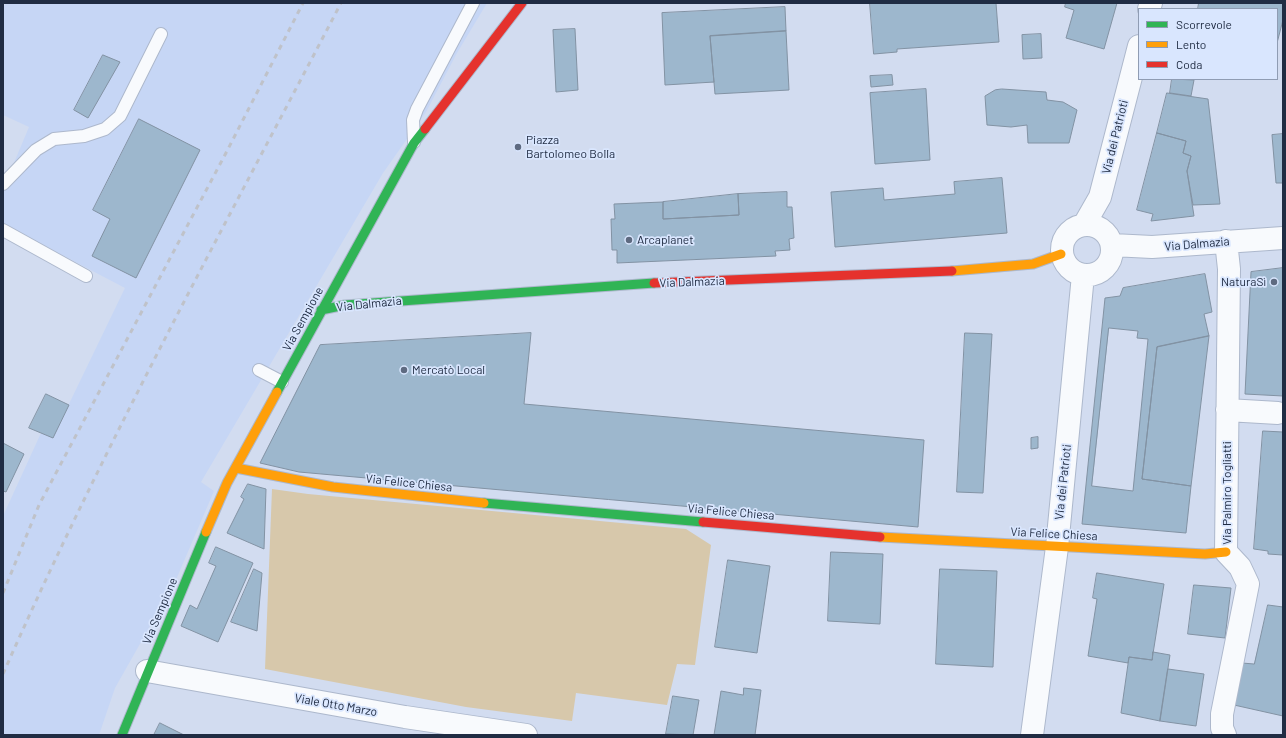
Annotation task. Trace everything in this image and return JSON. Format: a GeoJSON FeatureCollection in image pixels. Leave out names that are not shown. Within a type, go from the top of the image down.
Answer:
{"type":"FeatureCollection","features":[{"type":"Feature","properties":{"kind":"street","name":"Via Sempione"},"geometry":{"type":"LineString","coordinates":[[122,735],[147,671],[227,483],[321,310],[414,143],[522,3]]}},
{"type":"Feature","properties":{"kind":"street","name":"Via dei Patrioti"},"geometry":{"type":"LineString","coordinates":[[1084,225],[1100,197],[1138,50]]}},
{"type":"Feature","properties":{"kind":"street"},"geometry":{"type":"LineString","coordinates":[[1084,225],[1093,226],[1102,230],[1112,245],[1112,254],[1105,267],[1099,273],[1083,275],[1069,268],[1061,254],[1064,238],[1076,227],[1084,225]]}},
{"type":"Feature","properties":{"kind":"street","name":"Via Dalmazia"},"geometry":{"type":"LineString","coordinates":[[1112,245],[1152,247],[1283,238]]}},
{"type":"Feature","properties":{"kind":"street","name":"Via Palmiro Togliatti"},"geometry":{"type":"LineString","coordinates":[[1225,735],[1222,728],[1222,714],[1248,584],[1240,567],[1226,552],[1229,269],[1226,241]]}},
{"type":"Feature","properties":{"kind":"street","name":"Via Dalmazia"},"geometry":{"type":"LineString","coordinates":[[321,310],[345,305],[637,284],[943,272],[1033,264],[1061,254]]}},
{"type":"Feature","properties":{"kind":"street","name":"Via dei Patrioti"},"geometry":{"type":"LineString","coordinates":[[1032,735],[1057,547],[1083,275]]}},
{"type":"Feature","properties":{"kind":"street"},"geometry":{"type":"LineString","coordinates":[[1227,410],[1278,413]]}},
{"type":"Feature","properties":{"kind":"street","name":"Via Felice Chiesa"},"geometry":{"type":"LineString","coordinates":[[236,468],[333,487],[426,498],[910,540],[1205,554],[1226,552]]}},
{"type":"Feature","properties":{"kind":"street","name":"Viale Otto Marzo"},"geometry":{"type":"LineString","coordinates":[[147,671],[405,717],[526,735]]}},
{"type":"Feature","properties":{"kind":"lane"},"geometry":{"type":"LineString","coordinates":[[414,143],[413,120],[417,109],[473,3]]}},
{"type":"Feature","properties":{"kind":"lane"},"geometry":{"type":"LineString","coordinates":[[3,184],[36,150],[54,139],[84,136],[105,130],[120,116],[161,34]]}},
{"type":"Feature","properties":{"kind":"lane"},"geometry":{"type":"LineString","coordinates":[[3,230],[86,276]]}},
{"type":"Feature","properties":{"kind":"lane"},"geometry":{"type":"LineString","coordinates":[[259,370],[282,382]]}},
{"type":"Feature","properties":{"kind":"shaded area"},"geometry":{"type":"Polygon","coordinates":[[[6,3],[487,3],[457,53],[426,112],[383,173],[201,482],[214,491],[175,582],[115,688],[99,735],[3,735],[3,516],[41,433],[53,437],[125,288],[3,224],[3,189],[29,127],[3,115],[3,8],[6,3]]]}},
{"type":"Feature","properties":{"kind":"shaded area"},"geometry":{"type":"Polygon","coordinates":[[[272,489],[308,494],[686,529],[711,545],[695,665],[677,664],[667,705],[576,693],[572,721],[466,707],[265,669],[272,489]]]}},
{"type":"Feature","properties":{"kind":"building"},"geometry":{"type":"Polygon","coordinates":[[[870,3],[996,3],[999,42],[897,49],[897,52],[874,54],[870,3]]]}},
{"type":"Feature","properties":{"kind":"building"},"geometry":{"type":"Polygon","coordinates":[[[1066,3],[1117,3],[1104,49],[1066,38],[1074,10],[1065,7],[1066,3]]]}},
{"type":"Feature","properties":{"kind":"building"},"geometry":{"type":"Polygon","coordinates":[[[1199,3],[1283,3],[1283,20],[1278,39],[1278,8],[1198,8],[1199,3]]]}},
{"type":"Feature","properties":{"kind":"building"},"geometry":{"type":"Polygon","coordinates":[[[785,7],[786,31],[710,36],[714,82],[665,85],[662,13],[785,7]]]}},
{"type":"Feature","properties":{"kind":"building"},"geometry":{"type":"Polygon","coordinates":[[[575,29],[578,90],[556,92],[553,30],[575,29]]]}},
{"type":"Feature","properties":{"kind":"building"},"geometry":{"type":"Polygon","coordinates":[[[786,31],[789,90],[715,94],[710,36],[786,31]]]}},
{"type":"Feature","properties":{"kind":"building"},"geometry":{"type":"Polygon","coordinates":[[[1041,34],[1042,58],[1023,59],[1022,35],[1041,34]]]}},
{"type":"Feature","properties":{"kind":"building"},"geometry":{"type":"Polygon","coordinates":[[[103,55],[120,62],[88,118],[74,110],[103,55]]]}},
{"type":"Feature","properties":{"kind":"building"},"geometry":{"type":"Polygon","coordinates":[[[892,75],[893,85],[871,87],[870,76],[892,75]]]}},
{"type":"Feature","properties":{"kind":"building"},"geometry":{"type":"Polygon","coordinates":[[[1172,80],[1194,80],[1191,96],[1170,93],[1172,80]]]}},
{"type":"Feature","properties":{"kind":"building"},"geometry":{"type":"Polygon","coordinates":[[[926,89],[930,160],[875,164],[870,93],[926,89]]]}},
{"type":"Feature","properties":{"kind":"building"},"geometry":{"type":"Polygon","coordinates":[[[1002,89],[1046,92],[1047,100],[1063,102],[1077,110],[1069,143],[1028,143],[1027,125],[1011,127],[987,125],[985,96],[995,90],[1002,89]]]}},
{"type":"Feature","properties":{"kind":"building"},"geometry":{"type":"Polygon","coordinates":[[[1167,93],[1208,99],[1220,204],[1193,205],[1187,171],[1191,156],[1183,153],[1186,141],[1157,133],[1167,93]]]}},
{"type":"Feature","properties":{"kind":"building"},"geometry":{"type":"Polygon","coordinates":[[[139,119],[200,150],[136,278],[92,256],[110,219],[93,210],[139,119]]]}},
{"type":"Feature","properties":{"kind":"building"},"geometry":{"type":"Polygon","coordinates":[[[1157,133],[1186,141],[1183,153],[1191,156],[1187,171],[1194,216],[1151,221],[1153,214],[1137,210],[1157,133]]]}},
{"type":"Feature","properties":{"kind":"building"},"geometry":{"type":"Polygon","coordinates":[[[1283,134],[1283,183],[1276,183],[1272,135],[1283,134]]]}},
{"type":"Feature","properties":{"kind":"building"},"geometry":{"type":"Polygon","coordinates":[[[1002,178],[1007,233],[835,247],[831,192],[883,188],[884,200],[955,194],[954,182],[1002,178]]]}},
{"type":"Feature","properties":{"kind":"building"},"geometry":{"type":"Polygon","coordinates":[[[787,192],[787,207],[792,207],[794,238],[789,239],[790,250],[775,251],[776,256],[617,263],[617,250],[612,250],[611,219],[615,219],[614,204],[663,202],[663,219],[739,215],[738,194],[787,192]]]}},
{"type":"Feature","properties":{"kind":"building"},"geometry":{"type":"Polygon","coordinates":[[[738,194],[739,215],[663,219],[663,202],[738,194]]]}},
{"type":"Feature","properties":{"kind":"building"},"geometry":{"type":"Polygon","coordinates":[[[1283,268],[1283,396],[1245,394],[1251,272],[1283,268]]]}},
{"type":"Feature","properties":{"kind":"building"},"geometry":{"type":"Polygon","coordinates":[[[1205,274],[1212,312],[1204,314],[1209,336],[1157,347],[1142,479],[1191,486],[1186,533],[1082,524],[1105,298],[1120,296],[1123,288],[1205,274]]]}},
{"type":"Feature","properties":{"kind":"building"},"geometry":{"type":"Polygon","coordinates":[[[1109,328],[1138,331],[1137,338],[1148,339],[1133,491],[1092,486],[1109,328]]]}},
{"type":"Feature","properties":{"kind":"building"},"geometry":{"type":"Polygon","coordinates":[[[531,333],[524,404],[924,440],[918,527],[299,472],[260,463],[320,345],[531,333]]]}},
{"type":"Feature","properties":{"kind":"building"},"geometry":{"type":"Polygon","coordinates":[[[965,333],[992,334],[983,493],[957,492],[965,333]]]}},
{"type":"Feature","properties":{"kind":"building"},"geometry":{"type":"Polygon","coordinates":[[[1209,336],[1191,486],[1142,479],[1157,347],[1209,336]]]}},
{"type":"Feature","properties":{"kind":"building"},"geometry":{"type":"Polygon","coordinates":[[[46,394],[69,405],[53,438],[29,428],[46,394]]]}},
{"type":"Feature","properties":{"kind":"building"},"geometry":{"type":"Polygon","coordinates":[[[1263,431],[1283,432],[1283,555],[1268,554],[1268,551],[1254,549],[1263,431]]]}},
{"type":"Feature","properties":{"kind":"building"},"geometry":{"type":"Polygon","coordinates":[[[1038,437],[1038,448],[1031,449],[1031,438],[1038,437]]]}},
{"type":"Feature","properties":{"kind":"building"},"geometry":{"type":"Polygon","coordinates":[[[3,443],[24,454],[6,492],[3,491],[3,443]]]}},
{"type":"Feature","properties":{"kind":"building"},"geometry":{"type":"Polygon","coordinates":[[[248,484],[266,489],[264,549],[227,533],[244,499],[241,497],[248,484]]]}},
{"type":"Feature","properties":{"kind":"building"},"geometry":{"type":"Polygon","coordinates":[[[216,547],[253,563],[218,642],[181,626],[190,605],[197,609],[216,566],[209,563],[216,547]]]}},
{"type":"Feature","properties":{"kind":"building"},"geometry":{"type":"Polygon","coordinates":[[[831,552],[883,554],[880,624],[828,621],[831,552]]]}},
{"type":"Feature","properties":{"kind":"building"},"geometry":{"type":"Polygon","coordinates":[[[728,560],[770,566],[757,653],[715,647],[728,560]]]}},
{"type":"Feature","properties":{"kind":"building"},"geometry":{"type":"Polygon","coordinates":[[[254,569],[262,573],[257,631],[231,622],[254,569]]]}},
{"type":"Feature","properties":{"kind":"building"},"geometry":{"type":"Polygon","coordinates":[[[940,569],[997,571],[993,667],[936,664],[940,569]]]}},
{"type":"Feature","properties":{"kind":"building"},"geometry":{"type":"Polygon","coordinates":[[[1097,573],[1164,584],[1152,660],[1129,657],[1128,663],[1088,656],[1097,599],[1093,598],[1097,573]]]}},
{"type":"Feature","properties":{"kind":"building"},"geometry":{"type":"Polygon","coordinates":[[[1194,585],[1231,588],[1225,638],[1188,634],[1194,585]]]}},
{"type":"Feature","properties":{"kind":"building"},"geometry":{"type":"Polygon","coordinates":[[[1268,605],[1283,607],[1283,716],[1234,705],[1242,663],[1254,664],[1268,605]]]}},
{"type":"Feature","properties":{"kind":"building"},"geometry":{"type":"Polygon","coordinates":[[[1153,652],[1170,655],[1160,721],[1121,713],[1129,657],[1152,660],[1153,652]]]}},
{"type":"Feature","properties":{"kind":"building"},"geometry":{"type":"Polygon","coordinates":[[[1168,669],[1204,674],[1196,726],[1160,721],[1168,669]]]}},
{"type":"Feature","properties":{"kind":"building"},"geometry":{"type":"Polygon","coordinates":[[[744,688],[761,690],[755,735],[714,735],[721,691],[743,695],[744,688]]]}},
{"type":"Feature","properties":{"kind":"building"},"geometry":{"type":"Polygon","coordinates":[[[673,696],[699,700],[693,735],[666,734],[673,696]]]}},
{"type":"Feature","properties":{"kind":"building"},"geometry":{"type":"Polygon","coordinates":[[[160,723],[184,735],[154,735],[160,723]]]}},
{"type":"Feature","properties":{"kind":"railway"},"geometry":{"type":"LineString","coordinates":[[3,593],[39,505],[227,151],[303,3]]}},
{"type":"Feature","properties":{"kind":"railway"},"geometry":{"type":"LineString","coordinates":[[3,674],[82,504],[166,336],[341,3]]}},
{"type":"Feature","properties":{"kind":"traffic: fast"},"geometry":{"type":"LineString","coordinates":[[277,392],[414,143],[425,129]]}},
{"type":"Feature","properties":{"kind":"traffic: fast"},"geometry":{"type":"LineString","coordinates":[[321,310],[345,305],[654,283]]}},
{"type":"Feature","properties":{"kind":"traffic: fast"},"geometry":{"type":"LineString","coordinates":[[484,503],[703,522]]}},
{"type":"Feature","properties":{"kind":"traffic: fast"},"geometry":{"type":"LineString","coordinates":[[122,735],[206,532]]}},
{"type":"Feature","properties":{"kind":"traffic: slow"},"geometry":{"type":"LineString","coordinates":[[952,271],[1033,264],[1061,254]]}},
{"type":"Feature","properties":{"kind":"traffic: slow"},"geometry":{"type":"LineString","coordinates":[[206,532],[227,483],[277,392]]}},
{"type":"Feature","properties":{"kind":"traffic: slow"},"geometry":{"type":"LineString","coordinates":[[236,468],[333,487],[484,503]]}},
{"type":"Feature","properties":{"kind":"traffic: slow"},"geometry":{"type":"LineString","coordinates":[[880,537],[1205,554],[1226,552]]}},
{"type":"Feature","properties":{"kind":"traffic: jam"},"geometry":{"type":"LineString","coordinates":[[425,129],[522,3]]}},
{"type":"Feature","properties":{"kind":"traffic: jam"},"geometry":{"type":"LineString","coordinates":[[654,283],[952,271]]}},
{"type":"Feature","properties":{"kind":"traffic: jam"},"geometry":{"type":"LineString","coordinates":[[703,522],[880,537]]}},
{"type":"Feature","properties":{"kind":"place","name":"Piazza Bartolomeo Bolla"},"geometry":{"type":"Point","coordinates":[518,147]}},
{"type":"Feature","properties":{"kind":"place","name":"Arcaplanet"},"geometry":{"type":"Point","coordinates":[629,240]}},
{"type":"Feature","properties":{"kind":"place","name":"NaturaSì"},"geometry":{"type":"Point","coordinates":[1274,282]}},
{"type":"Feature","properties":{"kind":"place","name":"Mercatò Local"},"geometry":{"type":"Point","coordinates":[404,370]}}]}
